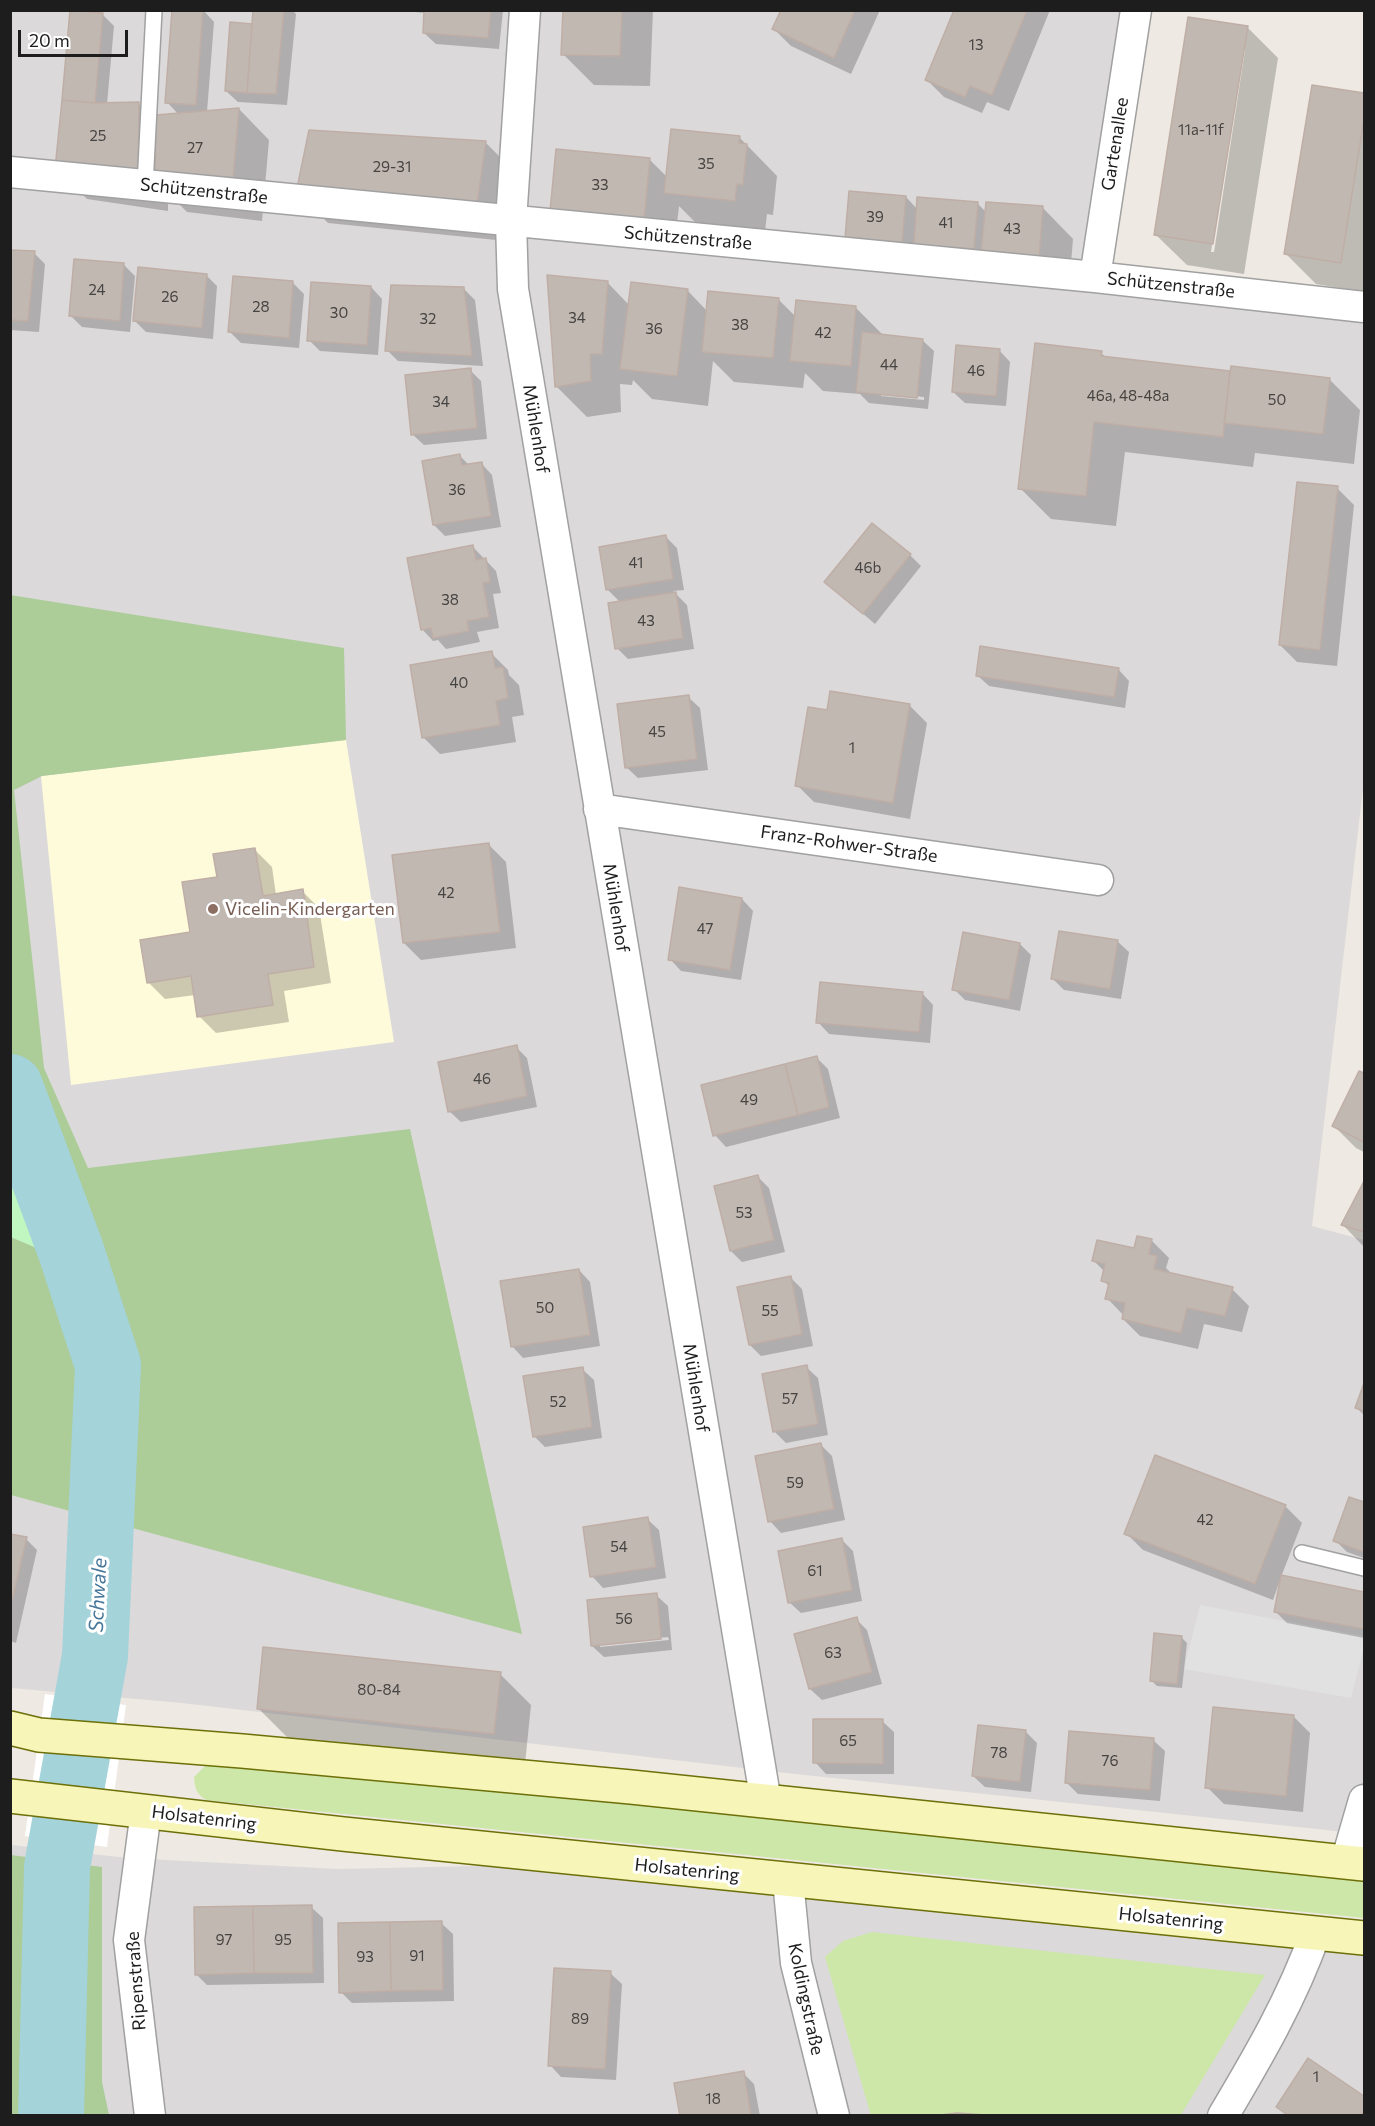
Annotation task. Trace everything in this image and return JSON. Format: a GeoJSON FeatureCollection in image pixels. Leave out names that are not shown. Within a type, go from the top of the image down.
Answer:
{"type":"FeatureCollection","features":[{"type":"Feature","properties":{"kind":"main road"},"geometry":{"type":"LineString","coordinates":[[25,1732],[620,1786],[1355,1863]]}},
{"type":"Feature","properties":{"kind":"main road","name":"Holsatenring"},"geometry":{"type":"LineString","coordinates":[[20,1797],[343,1834],[1365,1938]]}},
{"type":"Feature","properties":{"kind":"street","name":"Mühlenhof"},"geometry":{"type":"LineString","coordinates":[[525,10],[511,221],[513,289],[766,1802]]}},
{"type":"Feature","properties":{"kind":"street","name":"Gartenallee"},"geometry":{"type":"LineString","coordinates":[[1095,277],[1136,10]]}},
{"type":"Feature","properties":{"kind":"street","name":"Schützenstraße"},"geometry":{"type":"LineString","coordinates":[[10,172],[1095,277],[1365,307]]}},
{"type":"Feature","properties":{"kind":"street","name":"Franz-Rohwer-Straße"},"geometry":{"type":"LineString","coordinates":[[599,809],[1098,880]]}},
{"type":"Feature","properties":{"kind":"street"},"geometry":{"type":"LineString","coordinates":[[1355,1863],[1365,1800]]}},
{"type":"Feature","properties":{"kind":"street","name":"Ripenstraße"},"geometry":{"type":"LineString","coordinates":[[146,1811],[129,1940],[150,2115]]}},
{"type":"Feature","properties":{"kind":"street","name":"Koldingstraße"},"geometry":{"type":"LineString","coordinates":[[788,1880],[796,1963],[834,2115]]}},
{"type":"Feature","properties":{"kind":"street"},"geometry":{"type":"LineString","coordinates":[[1223,2115],[1273,2031],[1304,1964],[1315,1934]]}},
{"type":"Feature","properties":{"kind":"lane"},"geometry":{"type":"LineString","coordinates":[[145,186],[154,10]]}},
{"type":"Feature","properties":{"kind":"lane"},"geometry":{"type":"LineString","coordinates":[[1302,1553],[1365,1568]]}},
{"type":"Feature","properties":{"kind":"shaded area"},"geometry":{"type":"Polygon","coordinates":[[[10,11],[1136,11],[1095,276],[1364,307],[1364,780],[1312,1226],[1364,1240],[1364,1834],[786,1773],[182,1703],[11,1688],[10,11]]]}},
{"type":"Feature","properties":{"kind":"shaded area","name":"Vicelin-Kindergarten"},"geometry":{"type":"Polygon","coordinates":[[[346,740],[394,1042],[71,1085],[41,776],[346,740]]]}},
{"type":"Feature","properties":{"kind":"shaded area"},"geometry":{"type":"Polygon","coordinates":[[[1200,1605],[1364,1636],[1364,1648],[1351,1698],[1184,1669],[1200,1605]]]}},
{"type":"Feature","properties":{"kind":"shaded area"},"geometry":{"type":"Polygon","coordinates":[[[11,1845],[128,1858],[338,1869],[619,1863],[1364,1938],[1364,2115],[11,2116],[11,1845]]]}},
{"type":"Feature","properties":{"kind":"green space"},"geometry":{"type":"Polygon","coordinates":[[[10,595],[344,648],[346,740],[42,776],[14,790],[44,1068],[88,1168],[410,1129],[522,1634],[11,1495],[11,1237],[75,1264],[11,1070],[10,595]]]}},
{"type":"Feature","properties":{"kind":"green space"},"geometry":{"type":"Polygon","coordinates":[[[11,1070],[76,1265],[11,1237],[11,1070]]]}},
{"type":"Feature","properties":{"kind":"green space"},"geometry":{"type":"Polygon","coordinates":[[[217,1762],[258,1764],[1364,1877],[1364,1918],[206,1800],[197,1790],[194,1777],[206,1765],[217,1762]]]}},
{"type":"Feature","properties":{"kind":"green space"},"geometry":{"type":"Polygon","coordinates":[[[11,1855],[102,1867],[102,2082],[109,2115],[11,2115],[11,1855]]]}},
{"type":"Feature","properties":{"kind":"green space"},"geometry":{"type":"Polygon","coordinates":[[[872,1932],[1265,1975],[1181,2115],[999,2116],[957,2113],[932,2116],[871,2116],[825,1957],[843,1941],[872,1932]]]}},
{"type":"Feature","properties":{"kind":"pier"},"geometry":{"type":"Polygon","coordinates":[[[45,1694],[126,1705],[107,1847],[25,1836],[45,1694]]]}},
{"type":"Feature","properties":{"kind":"building"},"geometry":{"type":"Polygon","coordinates":[[[70,10],[103,13],[95,103],[62,100],[70,10]]]}},
{"type":"Feature","properties":{"kind":"building"},"geometry":{"type":"Polygon","coordinates":[[[172,10],[203,10],[196,105],[165,103],[172,10]]]}},
{"type":"Feature","properties":{"kind":"building"},"geometry":{"type":"Polygon","coordinates":[[[253,10],[284,10],[276,94],[247,93],[253,10]]]}},
{"type":"Feature","properties":{"kind":"building"},"geometry":{"type":"Polygon","coordinates":[[[424,10],[491,10],[488,38],[423,33],[424,10]]]}},
{"type":"Feature","properties":{"kind":"building"},"geometry":{"type":"Polygon","coordinates":[[[563,10],[622,10],[620,56],[561,55],[563,10]]]}},
{"type":"Feature","properties":{"kind":"building"},"geometry":{"type":"Polygon","coordinates":[[[781,10],[855,10],[834,58],[772,29],[781,10]]]}},
{"type":"Feature","properties":{"kind":"building"},"geometry":{"type":"Polygon","coordinates":[[[954,10],[1027,10],[992,95],[970,86],[965,97],[925,80],[954,10]]]}},
{"type":"Feature","properties":{"kind":"building"},"geometry":{"type":"Polygon","coordinates":[[[1188,17],[1248,26],[1213,244],[1154,235],[1188,17]]]}},
{"type":"Feature","properties":{"kind":"building"},"geometry":{"type":"Polygon","coordinates":[[[230,22],[252,24],[247,93],[225,91],[230,22]]]}},
{"type":"Feature","properties":{"kind":"building"},"geometry":{"type":"Polygon","coordinates":[[[1312,85],[1364,93],[1364,119],[1341,263],[1284,254],[1312,85]]]}},
{"type":"Feature","properties":{"kind":"building"},"geometry":{"type":"Polygon","coordinates":[[[62,100],[95,103],[139,102],[138,181],[55,169],[62,100]]]}},
{"type":"Feature","properties":{"kind":"building"},"geometry":{"type":"Polygon","coordinates":[[[239,108],[232,191],[155,181],[156,115],[239,108]]]}},
{"type":"Feature","properties":{"kind":"building"},"geometry":{"type":"Polygon","coordinates":[[[671,129],[740,136],[739,143],[747,144],[743,185],[737,184],[735,201],[664,193],[671,129]]]}},
{"type":"Feature","properties":{"kind":"building"},"geometry":{"type":"Polygon","coordinates":[[[309,130],[486,141],[476,211],[296,193],[309,130]]]}},
{"type":"Feature","properties":{"kind":"building"},"geometry":{"type":"Polygon","coordinates":[[[556,149],[650,158],[644,220],[550,211],[556,149]]]}},
{"type":"Feature","properties":{"kind":"building"},"geometry":{"type":"Polygon","coordinates":[[[849,191],[906,196],[902,243],[845,238],[849,191]]]}},
{"type":"Feature","properties":{"kind":"building"},"geometry":{"type":"Polygon","coordinates":[[[917,197],[978,202],[974,249],[914,245],[917,197]]]}},
{"type":"Feature","properties":{"kind":"building"},"geometry":{"type":"Polygon","coordinates":[[[986,202],[1043,206],[1039,258],[981,252],[986,202]]]}},
{"type":"Feature","properties":{"kind":"building"},"geometry":{"type":"Polygon","coordinates":[[[10,250],[35,251],[28,321],[10,320],[10,250]]]}},
{"type":"Feature","properties":{"kind":"building"},"geometry":{"type":"Polygon","coordinates":[[[74,259],[124,263],[120,321],[69,316],[74,259]]]}},
{"type":"Feature","properties":{"kind":"building"},"geometry":{"type":"Polygon","coordinates":[[[138,267],[207,274],[202,328],[133,321],[138,267]]]}},
{"type":"Feature","properties":{"kind":"building"},"geometry":{"type":"Polygon","coordinates":[[[547,275],[608,281],[602,354],[590,354],[591,381],[555,387],[547,275]]]}},
{"type":"Feature","properties":{"kind":"building"},"geometry":{"type":"Polygon","coordinates":[[[233,276],[293,281],[289,338],[228,332],[233,276]]]}},
{"type":"Feature","properties":{"kind":"building"},"geometry":{"type":"Polygon","coordinates":[[[311,282],[371,286],[367,345],[307,341],[311,282]]]}},
{"type":"Feature","properties":{"kind":"building"},"geometry":{"type":"Polygon","coordinates":[[[631,282],[688,289],[677,376],[620,369],[631,282]]]}},
{"type":"Feature","properties":{"kind":"building"},"geometry":{"type":"Polygon","coordinates":[[[391,285],[464,287],[472,356],[385,351],[391,285]]]}},
{"type":"Feature","properties":{"kind":"building"},"geometry":{"type":"Polygon","coordinates":[[[708,291],[779,298],[773,358],[702,352],[708,291]]]}},
{"type":"Feature","properties":{"kind":"building"},"geometry":{"type":"Polygon","coordinates":[[[796,300],[856,306],[851,366],[790,361],[796,300]]]}},
{"type":"Feature","properties":{"kind":"building"},"geometry":{"type":"Polygon","coordinates":[[[862,332],[923,339],[917,398],[856,392],[862,332]]]}},
{"type":"Feature","properties":{"kind":"building"},"geometry":{"type":"Polygon","coordinates":[[[1035,343],[1102,351],[1101,356],[1230,371],[1223,437],[1094,422],[1086,496],[1018,489],[1035,343]]]}},
{"type":"Feature","properties":{"kind":"building"},"geometry":{"type":"Polygon","coordinates":[[[956,345],[1000,349],[996,396],[952,392],[956,345]]]}},
{"type":"Feature","properties":{"kind":"building"},"geometry":{"type":"Polygon","coordinates":[[[1231,366],[1330,378],[1323,434],[1224,423],[1231,366]]]}},
{"type":"Feature","properties":{"kind":"building"},"geometry":{"type":"Polygon","coordinates":[[[471,368],[477,428],[411,435],[405,375],[471,368]]]}},
{"type":"Feature","properties":{"kind":"building"},"geometry":{"type":"Polygon","coordinates":[[[460,454],[462,465],[482,462],[491,516],[433,525],[422,461],[460,454]]]}},
{"type":"Feature","properties":{"kind":"building"},"geometry":{"type":"Polygon","coordinates":[[[1297,482],[1338,486],[1320,650],[1279,645],[1297,482]]]}},
{"type":"Feature","properties":{"kind":"building"},"geometry":{"type":"Polygon","coordinates":[[[872,523],[911,554],[863,614],[824,582],[872,523]]]}},
{"type":"Feature","properties":{"kind":"building"},"geometry":{"type":"Polygon","coordinates":[[[666,535],[673,579],[606,590],[599,547],[666,535]]]}},
{"type":"Feature","properties":{"kind":"building"},"geometry":{"type":"Polygon","coordinates":[[[473,545],[476,560],[486,558],[490,582],[483,583],[489,617],[467,621],[469,631],[433,638],[431,628],[421,630],[407,558],[473,545]]]}},
{"type":"Feature","properties":{"kind":"building"},"geometry":{"type":"Polygon","coordinates":[[[676,592],[683,638],[615,649],[608,603],[676,592]]]}},
{"type":"Feature","properties":{"kind":"building"},"geometry":{"type":"Polygon","coordinates":[[[980,646],[1119,668],[1114,697],[976,676],[980,646]]]}},
{"type":"Feature","properties":{"kind":"building"},"geometry":{"type":"Polygon","coordinates":[[[492,651],[495,668],[503,667],[508,698],[496,701],[500,725],[422,738],[410,665],[492,651]]]}},
{"type":"Feature","properties":{"kind":"building"},"geometry":{"type":"Polygon","coordinates":[[[830,691],[910,704],[893,803],[795,786],[808,707],[827,710],[830,691]]]}},
{"type":"Feature","properties":{"kind":"building"},"geometry":{"type":"Polygon","coordinates":[[[689,695],[697,759],[625,768],[617,704],[689,695]]]}},
{"type":"Feature","properties":{"kind":"building"},"geometry":{"type":"Polygon","coordinates":[[[489,843],[500,932],[403,943],[392,855],[489,843]]]}},
{"type":"Feature","properties":{"kind":"building"},"geometry":{"type":"Polygon","coordinates":[[[255,848],[263,896],[303,889],[314,967],[268,974],[273,1005],[197,1017],[191,976],[147,983],[140,940],[190,932],[182,882],[217,877],[213,854],[255,848]]]}},
{"type":"Feature","properties":{"kind":"building"},"geometry":{"type":"Polygon","coordinates":[[[679,887],[742,898],[730,970],[668,960],[679,887]]]}},
{"type":"Feature","properties":{"kind":"building"},"geometry":{"type":"Polygon","coordinates":[[[1059,931],[1118,940],[1110,989],[1051,979],[1059,931]]]}},
{"type":"Feature","properties":{"kind":"building"},"geometry":{"type":"Polygon","coordinates":[[[963,932],[1020,943],[1009,1000],[952,990],[963,932]]]}},
{"type":"Feature","properties":{"kind":"building"},"geometry":{"type":"Polygon","coordinates":[[[820,982],[923,992],[919,1032],[816,1023],[820,982]]]}},
{"type":"Feature","properties":{"kind":"building"},"geometry":{"type":"Polygon","coordinates":[[[517,1045],[527,1096],[448,1112],[438,1062],[517,1045]]]}},
{"type":"Feature","properties":{"kind":"building"},"geometry":{"type":"Polygon","coordinates":[[[817,1056],[829,1107],[798,1115],[785,1064],[817,1056]]]}},
{"type":"Feature","properties":{"kind":"building"},"geometry":{"type":"Polygon","coordinates":[[[785,1064],[798,1115],[713,1136],[701,1085],[785,1064]]]}},
{"type":"Feature","properties":{"kind":"building"},"geometry":{"type":"Polygon","coordinates":[[[1359,1071],[1364,1073],[1364,1142],[1332,1126],[1359,1071]]]}},
{"type":"Feature","properties":{"kind":"building"},"geometry":{"type":"Polygon","coordinates":[[[758,1175],[774,1240],[730,1251],[714,1186],[758,1175]]]}},
{"type":"Feature","properties":{"kind":"building"},"geometry":{"type":"Polygon","coordinates":[[[1364,1181],[1364,1232],[1341,1225],[1364,1181]]]}},
{"type":"Feature","properties":{"kind":"building"},"geometry":{"type":"Polygon","coordinates":[[[1137,1236],[1152,1239],[1149,1254],[1157,1256],[1154,1269],[1233,1287],[1225,1316],[1187,1308],[1181,1333],[1122,1319],[1125,1303],[1105,1299],[1109,1283],[1101,1281],[1105,1264],[1092,1261],[1097,1240],[1134,1248],[1137,1236]]]}},
{"type":"Feature","properties":{"kind":"building"},"geometry":{"type":"Polygon","coordinates":[[[579,1269],[590,1335],[511,1347],[500,1281],[579,1269]]]}},
{"type":"Feature","properties":{"kind":"building"},"geometry":{"type":"Polygon","coordinates":[[[791,1276],[802,1334],[749,1345],[737,1287],[791,1276]]]}},
{"type":"Feature","properties":{"kind":"building"},"geometry":{"type":"Polygon","coordinates":[[[807,1365],[818,1424],[773,1432],[762,1374],[807,1365]]]}},
{"type":"Feature","properties":{"kind":"building"},"geometry":{"type":"Polygon","coordinates":[[[583,1367],[592,1427],[533,1437],[523,1376],[583,1367]]]}},
{"type":"Feature","properties":{"kind":"building"},"geometry":{"type":"Polygon","coordinates":[[[1364,1383],[1364,1411],[1355,1408],[1364,1383]]]}},
{"type":"Feature","properties":{"kind":"building"},"geometry":{"type":"Polygon","coordinates":[[[821,1443],[834,1509],[768,1522],[755,1456],[821,1443]]]}},
{"type":"Feature","properties":{"kind":"building"},"geometry":{"type":"Polygon","coordinates":[[[1155,1455],[1286,1505],[1255,1584],[1124,1534],[1155,1455]]]}},
{"type":"Feature","properties":{"kind":"building"},"geometry":{"type":"Polygon","coordinates":[[[1349,1497],[1364,1502],[1364,1552],[1333,1541],[1349,1497]]]}},
{"type":"Feature","properties":{"kind":"building"},"geometry":{"type":"Polygon","coordinates":[[[648,1517],[656,1567],[590,1577],[583,1527],[648,1517]]]}},
{"type":"Feature","properties":{"kind":"building"},"geometry":{"type":"Polygon","coordinates":[[[10,1534],[27,1537],[10,1609],[10,1534]]]}},
{"type":"Feature","properties":{"kind":"building"},"geometry":{"type":"Polygon","coordinates":[[[842,1538],[852,1590],[788,1603],[778,1551],[842,1538]]]}},
{"type":"Feature","properties":{"kind":"building"},"geometry":{"type":"Polygon","coordinates":[[[1281,1575],[1364,1592],[1364,1629],[1274,1612],[1281,1575]]]}},
{"type":"Feature","properties":{"kind":"building"},"geometry":{"type":"Polygon","coordinates":[[[657,1593],[661,1639],[591,1646],[587,1600],[657,1593]]]}},
{"type":"Feature","properties":{"kind":"building"},"geometry":{"type":"Polygon","coordinates":[[[857,1617],[872,1672],[809,1689],[794,1634],[857,1617]]]}},
{"type":"Feature","properties":{"kind":"building"},"geometry":{"type":"Polygon","coordinates":[[[1154,1633],[1182,1636],[1177,1684],[1150,1681],[1154,1633]]]}},
{"type":"Feature","properties":{"kind":"building"},"geometry":{"type":"Polygon","coordinates":[[[263,1647],[501,1672],[494,1734],[257,1709],[263,1647]]]}},
{"type":"Feature","properties":{"kind":"building"},"geometry":{"type":"Polygon","coordinates":[[[1213,1707],[1294,1715],[1286,1796],[1205,1788],[1213,1707]]]}},
{"type":"Feature","properties":{"kind":"building"},"geometry":{"type":"Polygon","coordinates":[[[813,1719],[883,1719],[883,1764],[813,1763],[813,1719]]]}},
{"type":"Feature","properties":{"kind":"building"},"geometry":{"type":"Polygon","coordinates":[[[978,1725],[1026,1730],[1020,1782],[972,1776],[978,1725]]]}},
{"type":"Feature","properties":{"kind":"building"},"geometry":{"type":"Polygon","coordinates":[[[1069,1731],[1154,1738],[1150,1790],[1065,1783],[1069,1731]]]}},
{"type":"Feature","properties":{"kind":"building"},"geometry":{"type":"Polygon","coordinates":[[[312,1905],[313,1973],[254,1973],[253,1906],[312,1905]]]}},
{"type":"Feature","properties":{"kind":"building"},"geometry":{"type":"Polygon","coordinates":[[[253,1906],[254,1973],[195,1975],[194,1907],[253,1906]]]}},
{"type":"Feature","properties":{"kind":"building"},"geometry":{"type":"Polygon","coordinates":[[[442,1921],[443,1990],[391,1991],[390,1922],[442,1921]]]}},
{"type":"Feature","properties":{"kind":"building"},"geometry":{"type":"Polygon","coordinates":[[[390,1922],[391,1991],[339,1993],[338,1923],[390,1922]]]}},
{"type":"Feature","properties":{"kind":"building"},"geometry":{"type":"Polygon","coordinates":[[[554,1968],[611,1971],[605,2069],[548,2066],[554,1968]]]}},
{"type":"Feature","properties":{"kind":"building"},"geometry":{"type":"Polygon","coordinates":[[[1308,2058],[1364,2096],[1364,2110],[1361,2116],[1289,2116],[1276,2107],[1308,2058]]]}},
{"type":"Feature","properties":{"kind":"building"},"geometry":{"type":"Polygon","coordinates":[[[744,2071],[751,2116],[680,2116],[674,2083],[744,2071]]]}},
{"type":"Feature","properties":{"kind":"building"},"geometry":{"type":"Polygon","coordinates":[[[957,2113],[999,2116],[932,2116],[957,2113]]]}},
{"type":"Feature","properties":{"kind":"waterway","name":"Schwale"},"geometry":{"type":"LineString","coordinates":[[10,1087],[71,1251],[108,1365],[95,1656],[57,1867],[51,2116]]}},
{"type":"Feature","properties":{"kind":"place","name":"Vicelin-Kindergarten"},"geometry":{"type":"Point","coordinates":[213,909]}}]}
